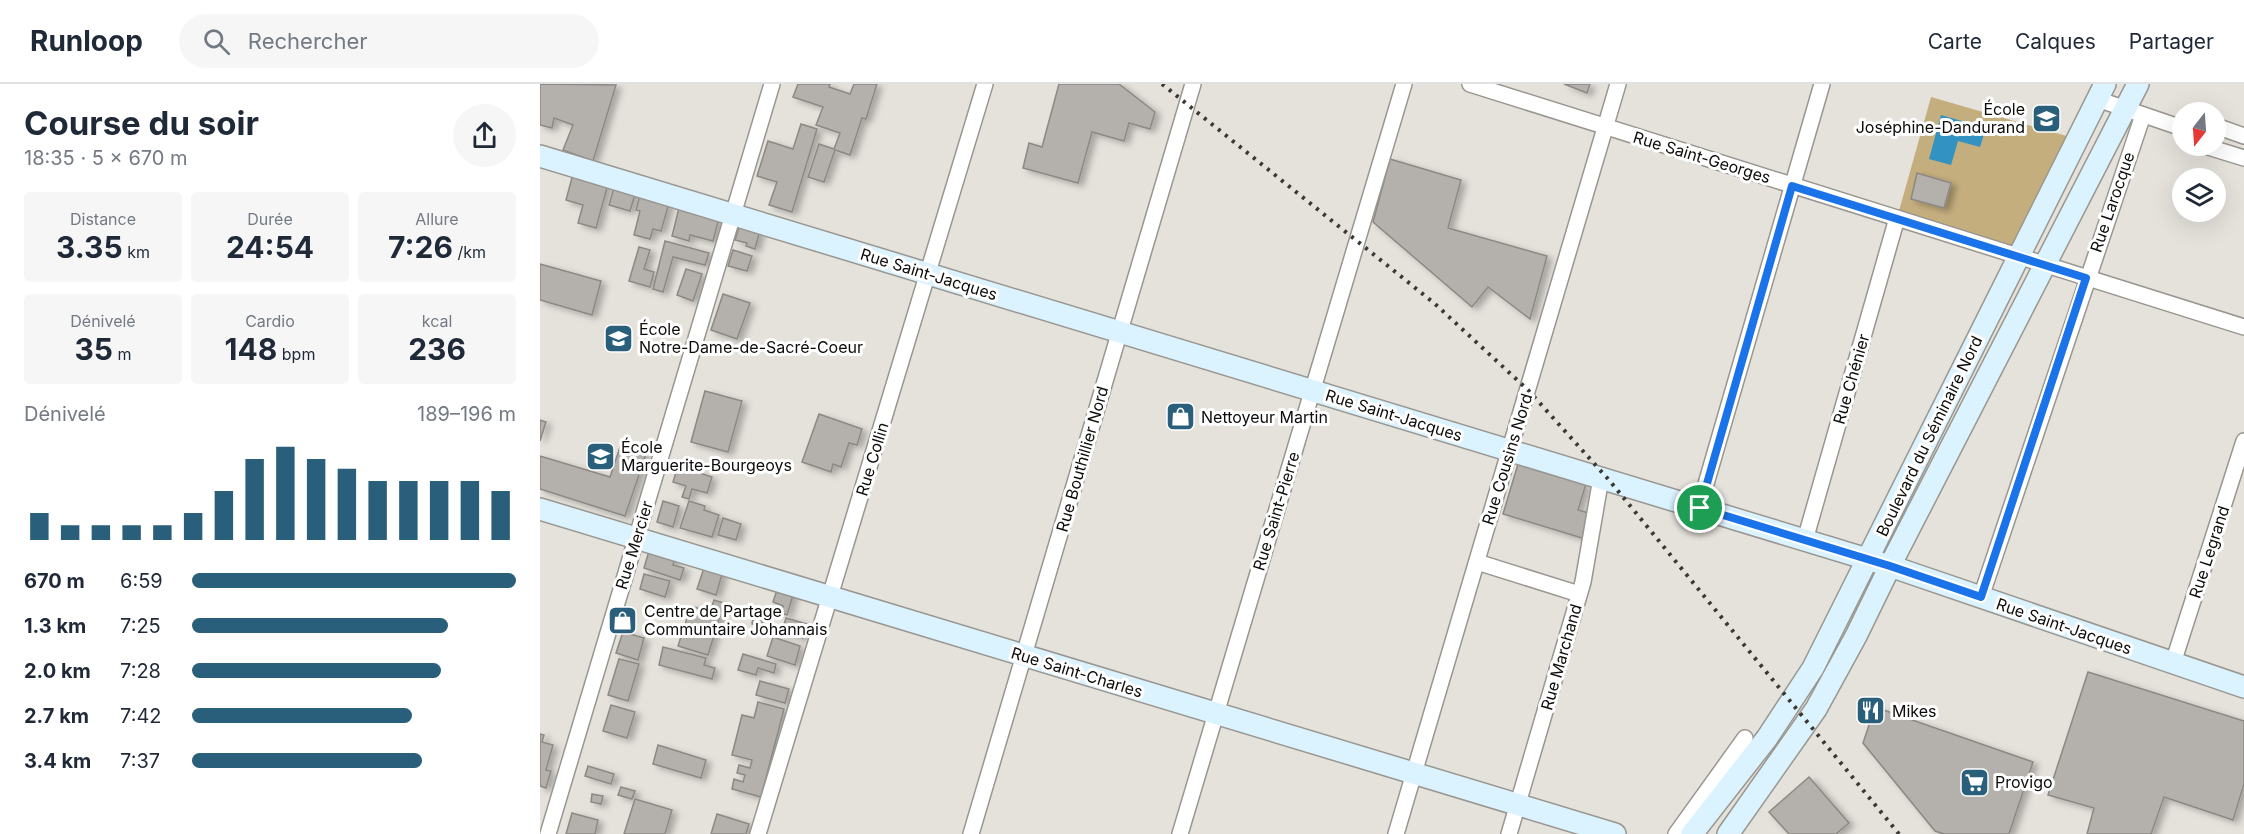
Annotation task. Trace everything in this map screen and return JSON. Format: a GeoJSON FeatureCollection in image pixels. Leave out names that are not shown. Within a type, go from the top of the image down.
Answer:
{"type":"FeatureCollection","features":[{"type":"Feature","properties":{"kind":"street","name":"Rue Mercier"},"geometry":{"type":"LineString","coordinates":[[548,834],[771,84]]}},
{"type":"Feature","properties":{"kind":"street","name":"Rue Collin"},"geometry":{"type":"LineString","coordinates":[[758,834],[985,84]]}},
{"type":"Feature","properties":{"kind":"street","name":"Rue Bouthillier Nord"},"geometry":{"type":"LineString","coordinates":[[972,834],[1193,84]]}},
{"type":"Feature","properties":{"kind":"street","name":"Rue Saint-Pierre"},"geometry":{"type":"LineString","coordinates":[[1179,834],[1404,84]]}},
{"type":"Feature","properties":{"kind":"street","name":"Rue Saint-Georges"},"geometry":{"type":"LineString","coordinates":[[1470,84],[2244,327]]}},
{"type":"Feature","properties":{"kind":"street","name":"Rue Cousins Nord"},"geometry":{"type":"LineString","coordinates":[[1396,834],[1618,84]]}},
{"type":"Feature","properties":{"kind":"street"},"geometry":{"type":"LineString","coordinates":[[1700,508],[1822,84]]}},
{"type":"Feature","properties":{"kind":"street","name":"Boulevard du Séminaire Nord"},"geometry":{"type":"LineString","coordinates":[[1728,834],[1816,709],[1856,636],[2045,265],[2133,112],[2138,84]]}},
{"type":"Feature","properties":{"kind":"street"},"geometry":{"type":"LineString","coordinates":[[2101,92],[2133,112],[2172,125]]}},
{"type":"Feature","properties":{"kind":"street","name":"Boulevard du Séminaire Nord"},"geometry":{"type":"LineString","coordinates":[[1692,834],[1767,738],[1813,668],[2101,92]]}},
{"type":"Feature","properties":{"kind":"street","name":"Rue Larocque"},"geometry":{"type":"LineString","coordinates":[[1981,597],[2086,278],[2133,112]]}},
{"type":"Feature","properties":{"kind":"street"},"geometry":{"type":"LineString","coordinates":[[2226,129],[2244,135]]}},
{"type":"Feature","properties":{"kind":"street"},"geometry":{"type":"LineString","coordinates":[[2226,152],[2244,158]]}},
{"type":"Feature","properties":{"kind":"street","name":"Rue Saint-Jacques"},"geometry":{"type":"LineString","coordinates":[[540,156],[1890,566],[2244,687]]}},
{"type":"Feature","properties":{"kind":"street","name":"Rue Chénier"},"geometry":{"type":"LineString","coordinates":[[1805,540],[1897,218]]}},
{"type":"Feature","properties":{"kind":"street","name":"Rue Legrand"},"geometry":{"type":"LineString","coordinates":[[2173,663],[2244,441]]}},
{"type":"Feature","properties":{"kind":"street","name":"Rue Marchand"},"geometry":{"type":"LineString","coordinates":[[1509,834],[1579,594],[1601,478]]}},
{"type":"Feature","properties":{"kind":"street","name":"Rue Saint-Charles"},"geometry":{"type":"LineString","coordinates":[[540,509],[1615,834]]}},
{"type":"Feature","properties":{"kind":"street"},"geometry":{"type":"LineString","coordinates":[[1477,562],[1579,594]]}},
{"type":"Feature","properties":{"kind":"street"},"geometry":{"type":"LineString","coordinates":[[1676,834],[1745,738]]}},
{"type":"Feature","properties":{"kind":"shaded area"},"geometry":{"type":"Polygon","coordinates":[[[1931,97],[2077,139],[2017,256],[1897,218],[1931,97]]]}},
{"type":"Feature","properties":{"kind":"water"},"geometry":{"type":"Polygon","coordinates":[[[1941,115],[1986,128],[1980,147],[1958,141],[1951,165],[1929,159],[1941,115]]]}},
{"type":"Feature","properties":{"kind":"building"},"geometry":{"type":"Polygon","coordinates":[[[540,84],[616,85],[593,161],[563,150],[573,125],[554,118],[552,128],[540,125],[540,84]]]}},
{"type":"Feature","properties":{"kind":"building"},"geometry":{"type":"Polygon","coordinates":[[[798,84],[830,84],[829,87],[850,94],[854,84],[877,84],[866,119],[862,118],[850,155],[835,150],[824,182],[808,177],[819,144],[834,149],[840,133],[816,125],[823,107],[793,97],[798,84]]]}},
{"type":"Feature","properties":{"kind":"building"},"geometry":{"type":"Polygon","coordinates":[[[1059,84],[1119,84],[1155,112],[1150,129],[1129,123],[1124,141],[1092,132],[1078,183],[1023,168],[1029,143],[1042,147],[1059,84]]]}},
{"type":"Feature","properties":{"kind":"building"},"geometry":{"type":"Polygon","coordinates":[[[1564,84],[1590,84],[1587,93],[1564,84]]]}},
{"type":"Feature","properties":{"kind":"building"},"geometry":{"type":"Polygon","coordinates":[[[801,124],[817,129],[792,212],[769,205],[777,182],[757,176],[768,141],[793,149],[801,124]]]}},
{"type":"Feature","properties":{"kind":"building"},"geometry":{"type":"Polygon","coordinates":[[[1390,159],[1461,180],[1448,228],[1547,256],[1530,319],[1488,287],[1472,307],[1373,222],[1390,159]]]}},
{"type":"Feature","properties":{"kind":"building"},"geometry":{"type":"Polygon","coordinates":[[[1917,173],[1951,183],[1944,208],[1911,199],[1917,173]]]}},
{"type":"Feature","properties":{"kind":"building"},"geometry":{"type":"Polygon","coordinates":[[[573,174],[608,184],[596,228],[578,223],[583,205],[566,200],[573,174]]]}},
{"type":"Feature","properties":{"kind":"building"},"geometry":{"type":"Polygon","coordinates":[[[615,184],[636,191],[630,211],[609,205],[615,184]]]}},
{"type":"Feature","properties":{"kind":"building"},"geometry":{"type":"Polygon","coordinates":[[[640,195],[669,203],[661,231],[653,229],[650,239],[634,235],[640,211],[636,210],[640,195]]]}},
{"type":"Feature","properties":{"kind":"building"},"geometry":{"type":"Polygon","coordinates":[[[679,208],[719,218],[713,241],[690,235],[689,241],[672,236],[679,208]]]}},
{"type":"Feature","properties":{"kind":"building"},"geometry":{"type":"Polygon","coordinates":[[[740,224],[760,230],[755,249],[746,246],[747,243],[735,240],[740,224]]]}},
{"type":"Feature","properties":{"kind":"building"},"geometry":{"type":"Polygon","coordinates":[[[665,241],[709,253],[705,265],[673,257],[663,292],[653,289],[665,241]]]}},
{"type":"Feature","properties":{"kind":"building"},"geometry":{"type":"Polygon","coordinates":[[[639,247],[650,250],[644,269],[654,272],[650,287],[629,281],[639,247]]]}},
{"type":"Feature","properties":{"kind":"building"},"geometry":{"type":"Polygon","coordinates":[[[733,250],[752,256],[747,271],[728,266],[733,250]]]}},
{"type":"Feature","properties":{"kind":"building"},"geometry":{"type":"Polygon","coordinates":[[[540,264],[601,281],[592,315],[540,300],[540,264]]]}},
{"type":"Feature","properties":{"kind":"building"},"geometry":{"type":"Polygon","coordinates":[[[686,269],[702,274],[693,301],[677,295],[686,269]]]}},
{"type":"Feature","properties":{"kind":"building"},"geometry":{"type":"Polygon","coordinates":[[[723,294],[750,303],[737,339],[711,330],[723,294]]]}},
{"type":"Feature","properties":{"kind":"building"},"geometry":{"type":"Polygon","coordinates":[[[705,391],[742,401],[728,452],[691,442],[705,391]]]}},
{"type":"Feature","properties":{"kind":"building"},"geometry":{"type":"Polygon","coordinates":[[[819,414],[862,429],[857,445],[849,443],[841,467],[833,464],[831,472],[802,462],[819,414]]]}},
{"type":"Feature","properties":{"kind":"building"},"geometry":{"type":"Polygon","coordinates":[[[540,420],[546,422],[540,441],[540,420]]]}},
{"type":"Feature","properties":{"kind":"building"},"geometry":{"type":"Polygon","coordinates":[[[620,447],[646,454],[625,516],[540,489],[540,456],[610,477],[620,447]]]}},
{"type":"Feature","properties":{"kind":"building"},"geometry":{"type":"Polygon","coordinates":[[[1518,464],[1586,484],[1578,510],[1589,513],[1582,538],[1503,514],[1518,464]]]}},
{"type":"Feature","properties":{"kind":"building"},"geometry":{"type":"Polygon","coordinates":[[[678,466],[712,477],[707,493],[692,489],[689,499],[682,497],[686,486],[673,482],[678,466]]]}},
{"type":"Feature","properties":{"kind":"building"},"geometry":{"type":"Polygon","coordinates":[[[663,501],[679,506],[673,527],[657,522],[663,501]]]}},
{"type":"Feature","properties":{"kind":"building"},"geometry":{"type":"Polygon","coordinates":[[[689,501],[705,506],[704,510],[719,515],[712,537],[680,528],[689,501]]]}},
{"type":"Feature","properties":{"kind":"building"},"geometry":{"type":"Polygon","coordinates":[[[723,518],[741,524],[736,540],[718,535],[723,518]]]}},
{"type":"Feature","properties":{"kind":"building"},"geometry":{"type":"Polygon","coordinates":[[[649,551],[675,559],[673,565],[684,568],[680,580],[644,568],[649,551]]]}},
{"type":"Feature","properties":{"kind":"building"},"geometry":{"type":"Polygon","coordinates":[[[705,565],[723,571],[716,595],[697,589],[705,565]]]}},
{"type":"Feature","properties":{"kind":"building"},"geometry":{"type":"Polygon","coordinates":[[[644,574],[670,581],[665,597],[640,589],[644,574]]]}},
{"type":"Feature","properties":{"kind":"building"},"geometry":{"type":"Polygon","coordinates":[[[778,587],[794,592],[787,615],[781,613],[783,606],[773,602],[778,587]]]}},
{"type":"Feature","properties":{"kind":"building"},"geometry":{"type":"Polygon","coordinates":[[[714,600],[724,603],[708,655],[678,646],[691,606],[710,612],[714,600]]]}},
{"type":"Feature","properties":{"kind":"building"},"geometry":{"type":"Polygon","coordinates":[[[753,618],[763,620],[762,626],[752,624],[753,618]]]}},
{"type":"Feature","properties":{"kind":"building"},"geometry":{"type":"Polygon","coordinates":[[[786,618],[807,624],[803,638],[782,631],[786,618]]]}},
{"type":"Feature","properties":{"kind":"building"},"geometry":{"type":"Polygon","coordinates":[[[623,632],[644,638],[638,660],[616,653],[623,632]]]}},
{"type":"Feature","properties":{"kind":"building"},"geometry":{"type":"Polygon","coordinates":[[[773,637],[800,646],[795,665],[767,656],[773,637]]]}},
{"type":"Feature","properties":{"kind":"building"},"geometry":{"type":"Polygon","coordinates":[[[663,647],[706,658],[704,665],[715,668],[712,679],[659,665],[663,647]]]}},
{"type":"Feature","properties":{"kind":"building"},"geometry":{"type":"Polygon","coordinates":[[[743,654],[776,664],[774,673],[758,668],[756,675],[738,670],[743,654]]]}},
{"type":"Feature","properties":{"kind":"building"},"geometry":{"type":"Polygon","coordinates":[[[619,659],[639,664],[628,701],[608,695],[619,659]]]}},
{"type":"Feature","properties":{"kind":"building"},"geometry":{"type":"Polygon","coordinates":[[[2088,672],[2244,721],[2244,784],[2233,820],[2164,797],[2151,834],[2087,834],[2094,808],[2048,795],[2088,672]]]}},
{"type":"Feature","properties":{"kind":"building"},"geometry":{"type":"Polygon","coordinates":[[[760,681],[789,689],[785,703],[756,695],[760,681]]]}},
{"type":"Feature","properties":{"kind":"building"},"geometry":{"type":"Polygon","coordinates":[[[758,702],[784,709],[761,797],[732,789],[734,779],[743,782],[745,775],[737,773],[739,765],[750,768],[752,760],[732,755],[742,715],[754,718],[758,702]]]}},
{"type":"Feature","properties":{"kind":"building"},"geometry":{"type":"Polygon","coordinates":[[[611,705],[635,712],[627,738],[603,731],[611,705]]]}},
{"type":"Feature","properties":{"kind":"building"},"geometry":{"type":"Polygon","coordinates":[[[1875,707],[2033,762],[2009,834],[1944,834],[1935,831],[1863,743],[1875,707]]]}},
{"type":"Feature","properties":{"kind":"building"},"geometry":{"type":"Polygon","coordinates":[[[540,734],[544,735],[542,742],[553,745],[546,770],[551,771],[546,788],[540,786],[540,734]]]}},
{"type":"Feature","properties":{"kind":"building"},"geometry":{"type":"Polygon","coordinates":[[[658,745],[706,760],[701,778],[653,764],[658,745]]]}},
{"type":"Feature","properties":{"kind":"building"},"geometry":{"type":"Polygon","coordinates":[[[588,766],[614,774],[611,784],[585,776],[588,766]]]}},
{"type":"Feature","properties":{"kind":"building"},"geometry":{"type":"Polygon","coordinates":[[[1809,777],[1849,823],[1836,834],[1789,834],[1769,812],[1809,777]]]}},
{"type":"Feature","properties":{"kind":"building"},"geometry":{"type":"Polygon","coordinates":[[[621,787],[635,791],[632,799],[618,795],[621,787]]]}},
{"type":"Feature","properties":{"kind":"building"},"geometry":{"type":"Polygon","coordinates":[[[592,794],[603,796],[601,804],[591,802],[592,794]]]}},
{"type":"Feature","properties":{"kind":"building"},"geometry":{"type":"Polygon","coordinates":[[[635,799],[672,810],[665,834],[624,834],[635,799]]]}},
{"type":"Feature","properties":{"kind":"building"},"geometry":{"type":"Polygon","coordinates":[[[572,813],[598,820],[595,834],[566,834],[572,813]]]}},
{"type":"Feature","properties":{"kind":"building"},"geometry":{"type":"Polygon","coordinates":[[[717,814],[749,824],[746,834],[711,834],[717,814]]]}},
{"type":"Feature","properties":{"kind":"railway"},"geometry":{"type":"LineString","coordinates":[[1162,84],[1434,303],[1528,390],[1609,480],[1899,834]]}},
{"type":"Feature","properties":{"kind":"place","name":"École Joséphine-Dandurand"},"geometry":{"type":"Point","coordinates":[2046,118]}},
{"type":"Feature","properties":{"kind":"place","name":"École Notre-Dame-de-Sacré-Coeur"},"geometry":{"type":"Point","coordinates":[618,338]}},
{"type":"Feature","properties":{"kind":"place","name":"Nettoyeur Martin"},"geometry":{"type":"Point","coordinates":[1180,417]}},
{"type":"Feature","properties":{"kind":"place","name":"École Marguerite-Bourgeoys"},"geometry":{"type":"Point","coordinates":[600,456]}},
{"type":"Feature","properties":{"kind":"place","name":"Centre de Partage Communtaire Johannais"},"geometry":{"type":"Point","coordinates":[623,620]}},
{"type":"Feature","properties":{"kind":"place","name":"Mikes"},"geometry":{"type":"Point","coordinates":[1871,711]}},
{"type":"Feature","properties":{"kind":"place","name":"Provigo"},"geometry":{"type":"Point","coordinates":[1974,782]}},
{"type":"Feature","properties":{"kind":"route"},"geometry":{"type":"LineString","coordinates":[[1792,186],[2086,278],[1981,597],[1890,566],[1700,508],[1792,186]]}}]}
